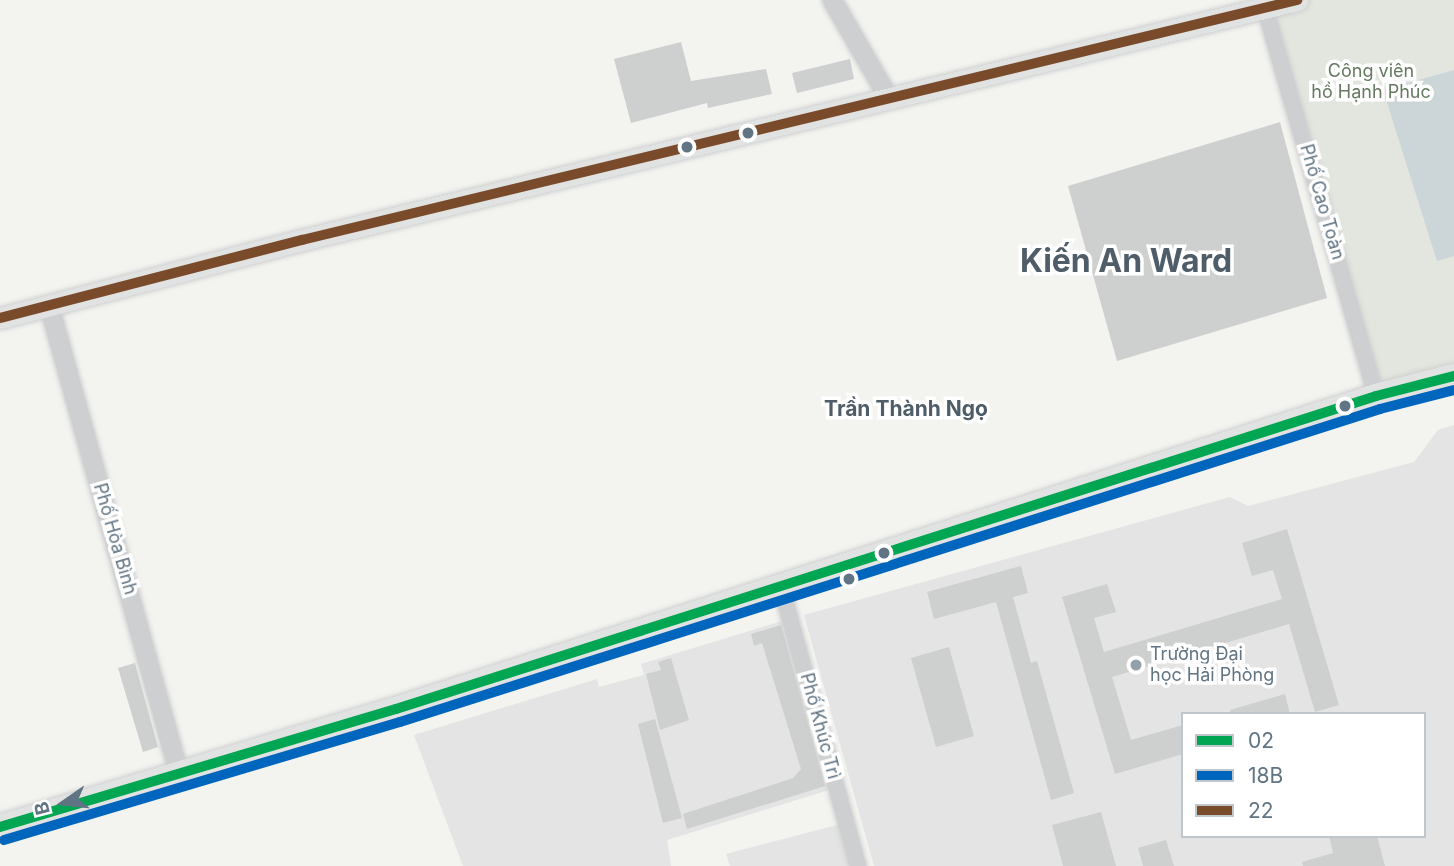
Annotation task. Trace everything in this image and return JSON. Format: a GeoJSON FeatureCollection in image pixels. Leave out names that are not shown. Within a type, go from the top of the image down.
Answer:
{"type":"FeatureCollection","features":[{"type":"Feature","properties":{"kind":"main road"},"geometry":{"type":"LineString","coordinates":[[0,318],[888,97],[1297,0]]}},
{"type":"Feature","properties":{"kind":"main road"},"geometry":{"type":"LineString","coordinates":[[0,827],[99,801],[178,772],[396,709],[1376,396],[1454,376]]}},
{"type":"Feature","properties":{"kind":"street"},"geometry":{"type":"LineString","coordinates":[[832,0],[888,97]]}},
{"type":"Feature","properties":{"kind":"street","name":"Phố Cao Toàn"},"geometry":{"type":"LineString","coordinates":[[1265,8],[1376,396]]}},
{"type":"Feature","properties":{"kind":"street","name":"Phố Hòa Bình"},"geometry":{"type":"LineString","coordinates":[[49,306],[178,772]]}},
{"type":"Feature","properties":{"kind":"street","name":"Phố Khúc Trì"},"geometry":{"type":"LineString","coordinates":[[781,586],[858,866]]}},
{"type":"Feature","properties":{"kind":"shaded area"},"geometry":{"type":"Polygon","coordinates":[[[1454,70],[1454,256],[1437,261],[1383,90],[1454,70]]]}},
{"type":"Feature","properties":{"kind":"shaded area","name":"Trường Đại học Hải Phòng"},"geometry":{"type":"Polygon","coordinates":[[[1454,425],[1454,866],[874,866],[804,615],[1230,497],[1248,506],[1414,462],[1438,430],[1454,425]]]}},
{"type":"Feature","properties":{"kind":"shaded area"},"geometry":{"type":"Polygon","coordinates":[[[782,621],[832,789],[667,840],[671,866],[463,866],[414,735],[597,679],[599,687],[644,675],[641,664],[782,621]]]}},
{"type":"Feature","properties":{"kind":"shaded area"},"geometry":{"type":"Polygon","coordinates":[[[841,824],[853,866],[730,866],[726,854],[841,824]]]}},
{"type":"Feature","properties":{"kind":"green space","name":"Công viên hồ Hạnh Phúc"},"geometry":{"type":"Polygon","coordinates":[[[1297,0],[1454,0],[1454,375],[1376,396],[1265,8],[1297,0]]]}},
{"type":"Feature","properties":{"kind":"building"},"geometry":{"type":"Polygon","coordinates":[[[681,42],[691,81],[766,69],[772,94],[708,108],[707,103],[631,123],[614,59],[681,42]]]}},
{"type":"Feature","properties":{"kind":"building"},"geometry":{"type":"Polygon","coordinates":[[[850,59],[854,79],[797,93],[792,73],[850,59]]]}},
{"type":"Feature","properties":{"kind":"building"},"geometry":{"type":"Polygon","coordinates":[[[1280,122],[1327,298],[1117,361],[1068,186],[1280,122]]]}},
{"type":"Feature","properties":{"kind":"building"},"geometry":{"type":"Polygon","coordinates":[[[1287,529],[1339,705],[1315,712],[1289,624],[1112,677],[1131,740],[1181,726],[1181,755],[1115,774],[1062,597],[1107,584],[1116,612],[1094,618],[1104,652],[1282,599],[1273,570],[1252,576],[1242,543],[1287,529]]]}},
{"type":"Feature","properties":{"kind":"building"},"geometry":{"type":"Polygon","coordinates":[[[1021,566],[1028,593],[1013,597],[1031,663],[1037,661],[1074,793],[1051,800],[996,602],[934,619],[927,592],[1021,566]]]}},
{"type":"Feature","properties":{"kind":"building"},"geometry":{"type":"Polygon","coordinates":[[[781,625],[825,786],[687,829],[683,814],[793,778],[801,769],[762,643],[754,646],[751,634],[781,625]]]}},
{"type":"Feature","properties":{"kind":"building"},"geometry":{"type":"Polygon","coordinates":[[[949,647],[974,736],[936,747],[911,658],[949,647]]]}},
{"type":"Feature","properties":{"kind":"building"},"geometry":{"type":"Polygon","coordinates":[[[671,658],[689,720],[660,730],[646,674],[661,670],[658,662],[671,658]]]}},
{"type":"Feature","properties":{"kind":"building"},"geometry":{"type":"Polygon","coordinates":[[[135,663],[158,747],[143,752],[118,668],[135,663]]]}},
{"type":"Feature","properties":{"kind":"building"},"geometry":{"type":"Polygon","coordinates":[[[1285,694],[1290,712],[1230,712],[1285,694]]]}},
{"type":"Feature","properties":{"kind":"building"},"geometry":{"type":"Polygon","coordinates":[[[655,719],[682,818],[663,823],[638,724],[655,719]]]}},
{"type":"Feature","properties":{"kind":"building"},"geometry":{"type":"Polygon","coordinates":[[[1101,812],[1116,866],[1063,866],[1052,825],[1101,812]]]}},
{"type":"Feature","properties":{"kind":"building"},"geometry":{"type":"Polygon","coordinates":[[[1329,838],[1378,838],[1385,866],[1303,866],[1302,862],[1333,853],[1329,838]]]}},
{"type":"Feature","properties":{"kind":"building"},"geometry":{"type":"Polygon","coordinates":[[[1166,840],[1174,866],[1143,866],[1138,848],[1166,840]]]}},
{"type":"Feature","properties":{"kind":"transit line","name":"22"},"geometry":{"type":"LineString","coordinates":[[0,318],[302,240],[1297,0]]}},
{"type":"Feature","properties":{"kind":"transit line","name":"02"},"geometry":{"type":"LineString","coordinates":[[0,827],[396,709],[1376,396],[1454,376]]}},
{"type":"Feature","properties":{"kind":"transit line","name":"18B"},"geometry":{"type":"LineString","coordinates":[[4,840],[400,722],[1380,409],[1454,390]]}},
{"type":"Feature","properties":{"kind":"place","name":"Trường Đại học Hải Phòng"},"geometry":{"type":"Point","coordinates":[1136,665]}},
{"type":"Feature","properties":{"kind":"district","name":"Kiến An Ward"},"geometry":{"type":"Point","coordinates":[1126,261]}},
{"type":"Feature","properties":{"kind":"district","name":"Trần Thành Ngọ"},"geometry":{"type":"Point","coordinates":[906,409]}}]}
